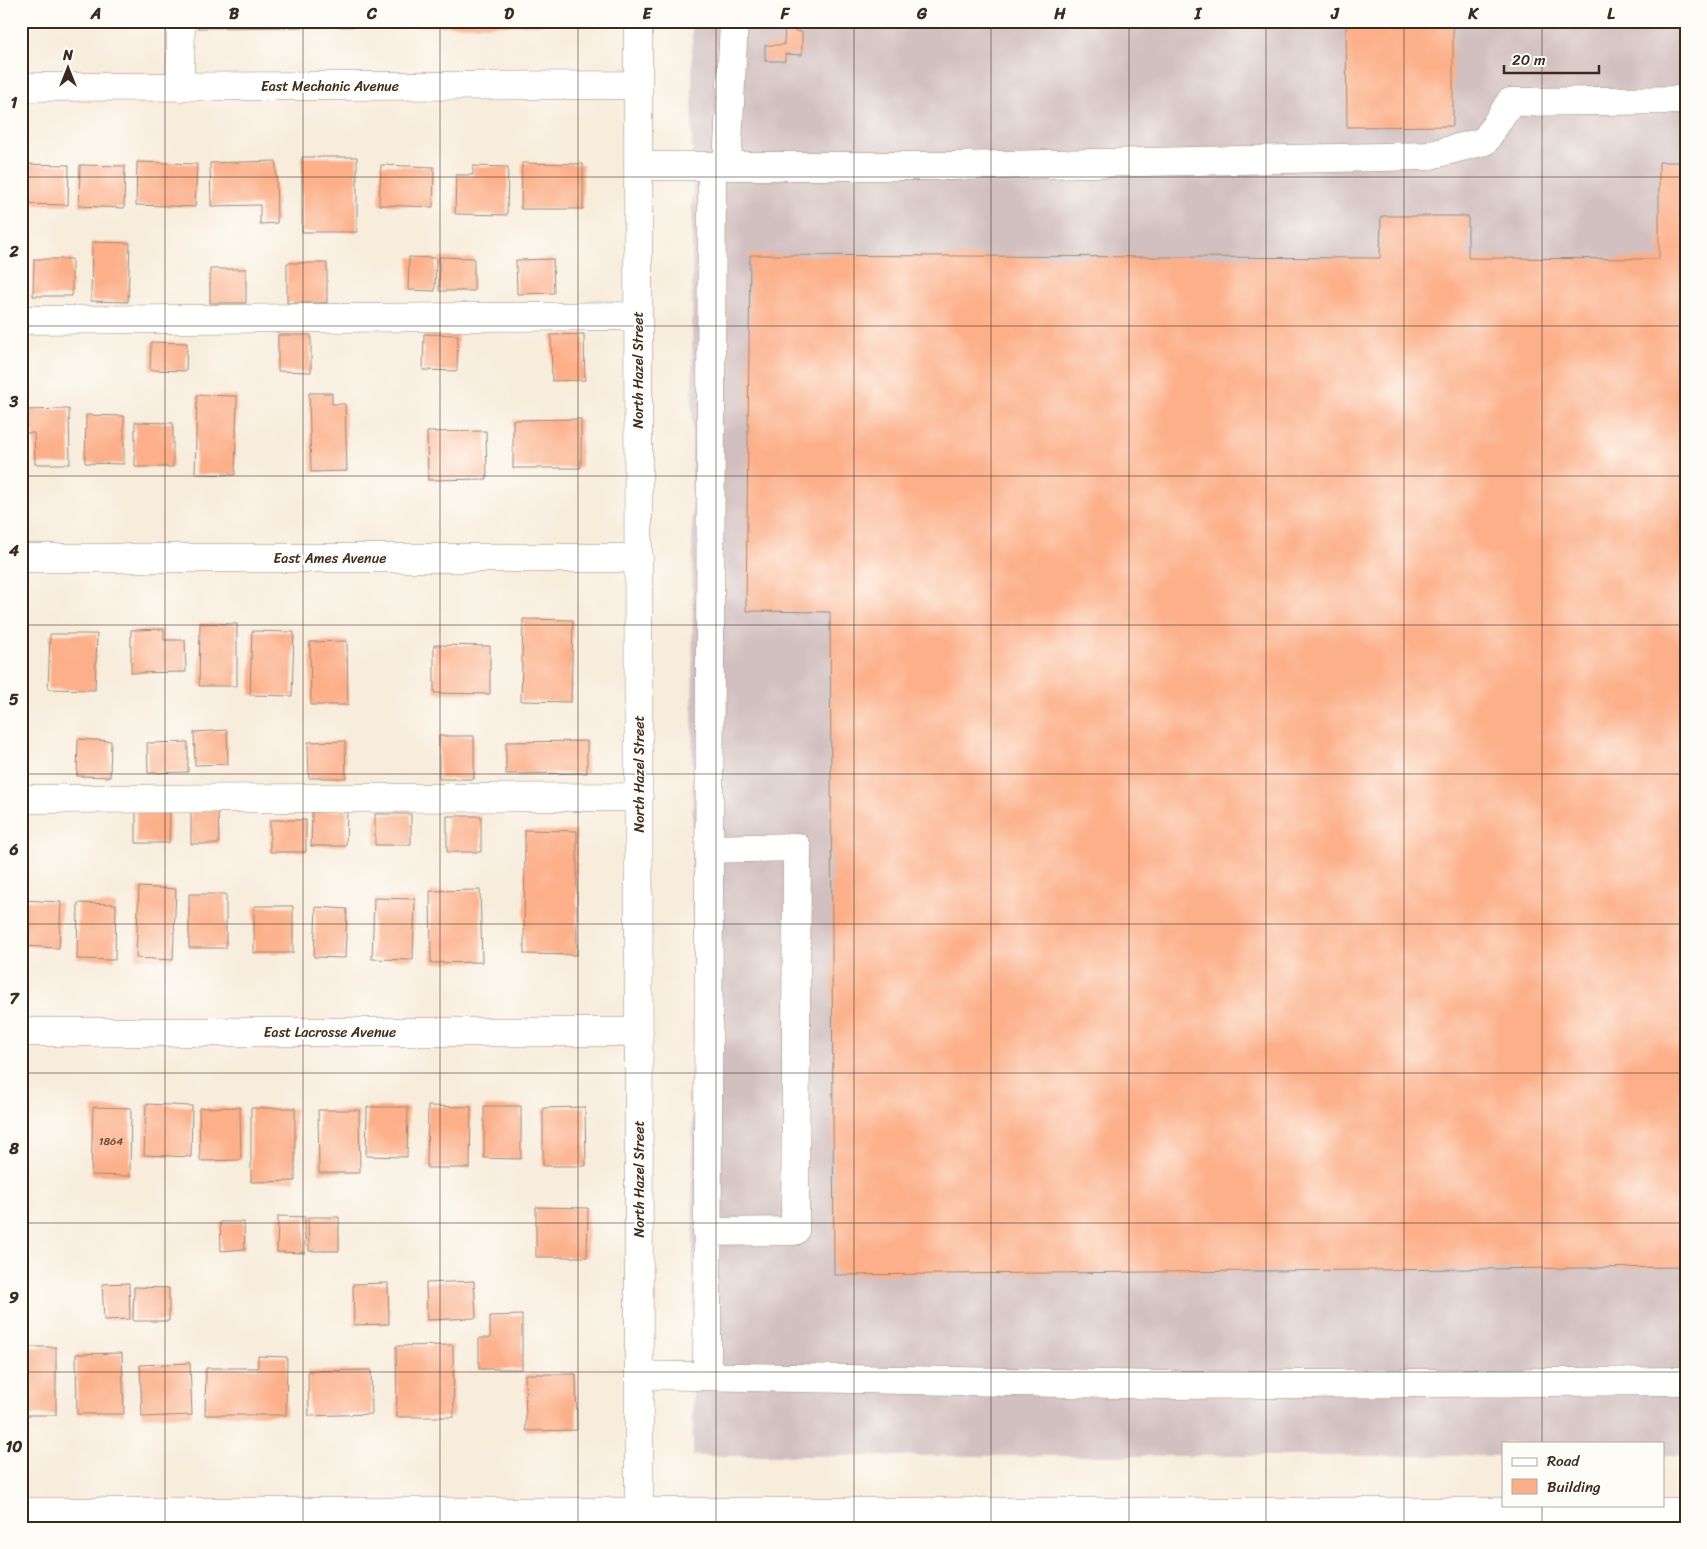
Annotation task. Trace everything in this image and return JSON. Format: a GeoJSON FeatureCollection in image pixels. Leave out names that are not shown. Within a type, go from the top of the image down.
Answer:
{"type":"FeatureCollection","features":[{"type":"Feature","properties":{"kind":"street"},"geometry":{"type":"LineString","coordinates":[[180,87],[181,21]]}},
{"type":"Feature","properties":{"kind":"street","name":"North Hazel Street"},"geometry":{"type":"LineString","coordinates":[[638,21],[639,1520]]}},
{"type":"Feature","properties":{"kind":"street"},"geometry":{"type":"LineString","coordinates":[[707,1376],[709,848],[719,166],[734,21]]}},
{"type":"Feature","properties":{"kind":"street","name":"East Mechanic Avenue"},"geometry":{"type":"LineString","coordinates":[[21,87],[638,85]]}},
{"type":"Feature","properties":{"kind":"street"},"geometry":{"type":"LineString","coordinates":[[638,166],[951,166],[1427,156],[1485,141],[1510,102],[1686,100]]}},
{"type":"Feature","properties":{"kind":"street"},"geometry":{"type":"LineString","coordinates":[[21,320],[638,316]]}},
{"type":"Feature","properties":{"kind":"street","name":"East Ames Avenue"},"geometry":{"type":"LineString","coordinates":[[21,558],[639,558]]}},
{"type":"Feature","properties":{"kind":"street"},"geometry":{"type":"LineString","coordinates":[[21,799],[639,797]]}},
{"type":"Feature","properties":{"kind":"street"},"geometry":{"type":"LineString","coordinates":[[707,1232],[795,1230],[797,847],[709,848]]}},
{"type":"Feature","properties":{"kind":"street","name":"East Lacrosse Avenue"},"geometry":{"type":"LineString","coordinates":[[21,1032],[639,1032]]}},
{"type":"Feature","properties":{"kind":"street"},"geometry":{"type":"LineString","coordinates":[[639,1375],[1166,1385],[1686,1381]]}},
{"type":"Feature","properties":{"kind":"street"},"geometry":{"type":"LineString","coordinates":[[21,1512],[639,1520],[1642,1520],[1686,1512]]}},
{"type":"Feature","properties":{"kind":"shaded area"},"geometry":{"type":"Polygon","coordinates":[[[692,21],[1686,21],[1686,1456],[1664,1456],[1664,1442],[1502,1442],[1502,1456],[693,1456],[692,21]]]}},
{"type":"Feature","properties":{"kind":"building"},"geometry":{"type":"Polygon","coordinates":[[[118,21],[152,21],[152,24],[118,23],[118,21]]]}},
{"type":"Feature","properties":{"kind":"building"},"geometry":{"type":"Polygon","coordinates":[[[197,21],[541,21],[541,25],[197,28],[197,21]]]}},
{"type":"Feature","properties":{"kind":"building"},"geometry":{"type":"Polygon","coordinates":[[[1346,21],[1453,21],[1453,126],[1347,127],[1346,21]]]}},
{"type":"Feature","properties":{"kind":"building"},"geometry":{"type":"Polygon","coordinates":[[[785,22],[794,23],[794,31],[802,32],[802,55],[785,54],[785,61],[765,61],[765,45],[784,45],[785,22]]]}},
{"type":"Feature","properties":{"kind":"building"},"geometry":{"type":"Polygon","coordinates":[[[302,157],[357,157],[357,232],[302,232],[302,157]]]}},
{"type":"Feature","properties":{"kind":"building"},"geometry":{"type":"Polygon","coordinates":[[[276,161],[277,223],[260,224],[260,205],[211,206],[210,163],[276,161]]]}},
{"type":"Feature","properties":{"kind":"building"},"geometry":{"type":"Polygon","coordinates":[[[137,162],[197,164],[195,207],[136,205],[137,162]]]}},
{"type":"Feature","properties":{"kind":"building"},"geometry":{"type":"Polygon","coordinates":[[[1659,162],[1686,162],[1686,1267],[834,1275],[830,612],[746,611],[750,255],[1380,258],[1381,216],[1468,216],[1468,258],[1659,259],[1659,162]]]}},
{"type":"Feature","properties":{"kind":"building"},"geometry":{"type":"Polygon","coordinates":[[[522,163],[583,164],[583,209],[521,209],[522,163]]]}},
{"type":"Feature","properties":{"kind":"building"},"geometry":{"type":"Polygon","coordinates":[[[21,164],[69,165],[68,205],[21,204],[21,164]]]}},
{"type":"Feature","properties":{"kind":"building"},"geometry":{"type":"Polygon","coordinates":[[[80,165],[125,166],[124,208],[79,206],[80,165]]]}},
{"type":"Feature","properties":{"kind":"building"},"geometry":{"type":"Polygon","coordinates":[[[381,165],[434,167],[433,207],[379,205],[381,165]]]}},
{"type":"Feature","properties":{"kind":"building"},"geometry":{"type":"Polygon","coordinates":[[[473,166],[508,167],[507,215],[455,214],[456,175],[473,175],[473,166]]]}},
{"type":"Feature","properties":{"kind":"building"},"geometry":{"type":"Polygon","coordinates":[[[92,242],[130,243],[128,302],[91,301],[92,242]]]}},
{"type":"Feature","properties":{"kind":"building"},"geometry":{"type":"Polygon","coordinates":[[[409,257],[436,258],[435,291],[408,290],[409,257]]]}},
{"type":"Feature","properties":{"kind":"building"},"geometry":{"type":"Polygon","coordinates":[[[439,257],[474,258],[474,291],[439,291],[439,257]]]}},
{"type":"Feature","properties":{"kind":"building"},"geometry":{"type":"Polygon","coordinates":[[[34,259],[72,259],[72,296],[33,296],[34,259]]]}},
{"type":"Feature","properties":{"kind":"building"},"geometry":{"type":"Polygon","coordinates":[[[553,259],[554,293],[517,294],[516,260],[553,259]]]}},
{"type":"Feature","properties":{"kind":"building"},"geometry":{"type":"Polygon","coordinates":[[[287,263],[327,263],[327,303],[287,303],[287,263]]]}},
{"type":"Feature","properties":{"kind":"building"},"geometry":{"type":"Polygon","coordinates":[[[210,269],[246,269],[246,303],[210,303],[210,269]]]}},
{"type":"Feature","properties":{"kind":"building"},"geometry":{"type":"Polygon","coordinates":[[[424,334],[458,335],[457,371],[423,370],[424,334]]]}},
{"type":"Feature","properties":{"kind":"building"},"geometry":{"type":"Polygon","coordinates":[[[584,334],[585,380],[552,381],[551,335],[584,334]]]}},
{"type":"Feature","properties":{"kind":"building"},"geometry":{"type":"Polygon","coordinates":[[[278,335],[311,335],[311,372],[278,371],[278,335]]]}},
{"type":"Feature","properties":{"kind":"building"},"geometry":{"type":"Polygon","coordinates":[[[151,342],[187,343],[186,371],[150,370],[151,342]]]}},
{"type":"Feature","properties":{"kind":"building"},"geometry":{"type":"Polygon","coordinates":[[[309,393],[332,393],[332,404],[345,404],[347,471],[311,472],[309,393]]]}},
{"type":"Feature","properties":{"kind":"building"},"geometry":{"type":"Polygon","coordinates":[[[197,395],[237,396],[235,475],[195,474],[197,395]]]}},
{"type":"Feature","properties":{"kind":"building"},"geometry":{"type":"Polygon","coordinates":[[[69,409],[70,464],[35,464],[34,433],[24,433],[24,410],[69,409]]]}},
{"type":"Feature","properties":{"kind":"building"},"geometry":{"type":"Polygon","coordinates":[[[86,415],[124,416],[124,464],[85,463],[86,415]]]}},
{"type":"Feature","properties":{"kind":"building"},"geometry":{"type":"Polygon","coordinates":[[[581,419],[581,468],[513,468],[513,420],[581,419]]]}},
{"type":"Feature","properties":{"kind":"building"},"geometry":{"type":"Polygon","coordinates":[[[135,422],[173,423],[173,467],[135,467],[135,422]]]}},
{"type":"Feature","properties":{"kind":"building"},"geometry":{"type":"Polygon","coordinates":[[[486,431],[487,479],[428,480],[427,432],[486,431]]]}},
{"type":"Feature","properties":{"kind":"building"},"geometry":{"type":"Polygon","coordinates":[[[523,619],[573,620],[571,702],[521,701],[523,619]]]}},
{"type":"Feature","properties":{"kind":"building"},"geometry":{"type":"Polygon","coordinates":[[[200,623],[237,624],[237,686],[199,686],[200,623]]]}},
{"type":"Feature","properties":{"kind":"building"},"geometry":{"type":"Polygon","coordinates":[[[164,629],[164,640],[185,640],[186,672],[131,673],[131,630],[164,629]]]}},
{"type":"Feature","properties":{"kind":"building"},"geometry":{"type":"Polygon","coordinates":[[[252,631],[294,632],[292,696],[250,695],[252,631]]]}},
{"type":"Feature","properties":{"kind":"building"},"geometry":{"type":"Polygon","coordinates":[[[50,634],[97,634],[95,690],[48,689],[50,634]]]}},
{"type":"Feature","properties":{"kind":"building"},"geometry":{"type":"Polygon","coordinates":[[[347,641],[348,705],[311,705],[310,642],[347,641]]]}},
{"type":"Feature","properties":{"kind":"building"},"geometry":{"type":"Polygon","coordinates":[[[434,645],[490,646],[490,694],[434,693],[434,645]]]}},
{"type":"Feature","properties":{"kind":"building"},"geometry":{"type":"Polygon","coordinates":[[[227,730],[228,764],[195,765],[194,732],[227,730]]]}},
{"type":"Feature","properties":{"kind":"building"},"geometry":{"type":"Polygon","coordinates":[[[439,736],[474,736],[474,779],[439,779],[439,736]]]}},
{"type":"Feature","properties":{"kind":"building"},"geometry":{"type":"Polygon","coordinates":[[[78,739],[111,741],[110,777],[77,776],[78,739]]]}},
{"type":"Feature","properties":{"kind":"building"},"geometry":{"type":"Polygon","coordinates":[[[345,741],[346,778],[309,778],[308,742],[345,741]]]}},
{"type":"Feature","properties":{"kind":"building"},"geometry":{"type":"Polygon","coordinates":[[[587,741],[587,773],[506,774],[506,742],[587,741]]]}},
{"type":"Feature","properties":{"kind":"building"},"geometry":{"type":"Polygon","coordinates":[[[188,742],[188,772],[148,773],[147,743],[188,742]]]}},
{"type":"Feature","properties":{"kind":"building"},"geometry":{"type":"Polygon","coordinates":[[[191,809],[218,809],[219,844],[191,844],[191,809]]]}},
{"type":"Feature","properties":{"kind":"building"},"geometry":{"type":"Polygon","coordinates":[[[136,810],[170,811],[169,843],[136,843],[136,810]]]}},
{"type":"Feature","properties":{"kind":"building"},"geometry":{"type":"Polygon","coordinates":[[[312,811],[347,811],[346,846],[311,846],[312,811]]]}},
{"type":"Feature","properties":{"kind":"building"},"geometry":{"type":"Polygon","coordinates":[[[375,814],[411,814],[411,845],[375,845],[375,814]]]}},
{"type":"Feature","properties":{"kind":"building"},"geometry":{"type":"Polygon","coordinates":[[[447,816],[481,816],[481,852],[447,852],[447,816]]]}},
{"type":"Feature","properties":{"kind":"building"},"geometry":{"type":"Polygon","coordinates":[[[270,820],[306,820],[306,852],[270,852],[270,820]]]}},
{"type":"Feature","properties":{"kind":"building"},"geometry":{"type":"Polygon","coordinates":[[[525,830],[577,831],[577,955],[524,954],[525,830]]]}},
{"type":"Feature","properties":{"kind":"building"},"geometry":{"type":"Polygon","coordinates":[[[139,887],[176,889],[173,960],[136,958],[139,887]]]}},
{"type":"Feature","properties":{"kind":"building"},"geometry":{"type":"Polygon","coordinates":[[[480,890],[482,962],[431,963],[430,891],[480,890]]]}},
{"type":"Feature","properties":{"kind":"building"},"geometry":{"type":"Polygon","coordinates":[[[189,894],[226,894],[226,948],[189,948],[189,894]]]}},
{"type":"Feature","properties":{"kind":"building"},"geometry":{"type":"Polygon","coordinates":[[[374,898],[415,899],[413,960],[372,959],[374,898]]]}},
{"type":"Feature","properties":{"kind":"building"},"geometry":{"type":"Polygon","coordinates":[[[21,900],[61,902],[59,948],[21,946],[21,900]]]}},
{"type":"Feature","properties":{"kind":"building"},"geometry":{"type":"Polygon","coordinates":[[[78,903],[116,904],[115,960],[77,959],[78,903]]]}},
{"type":"Feature","properties":{"kind":"building"},"geometry":{"type":"Polygon","coordinates":[[[254,906],[293,906],[293,953],[254,953],[254,906]]]}},
{"type":"Feature","properties":{"kind":"building"},"geometry":{"type":"Polygon","coordinates":[[[316,907],[347,909],[345,958],[314,957],[316,907]]]}},
{"type":"Feature","properties":{"kind":"building"},"geometry":{"type":"Polygon","coordinates":[[[146,1104],[192,1106],[191,1157],[144,1155],[146,1104]]]}},
{"type":"Feature","properties":{"kind":"building"},"geometry":{"type":"Polygon","coordinates":[[[428,1106],[471,1107],[470,1168],[427,1168],[428,1106]]]}},
{"type":"Feature","properties":{"kind":"building"},"geometry":{"type":"Polygon","coordinates":[[[484,1106],[521,1106],[521,1159],[484,1158],[484,1106]]]}},
{"type":"Feature","properties":{"kind":"building"},"geometry":{"type":"Polygon","coordinates":[[[93,1107],[131,1108],[130,1176],[91,1175],[93,1107]]]}},
{"type":"Feature","properties":{"kind":"building"},"geometry":{"type":"Polygon","coordinates":[[[240,1107],[241,1160],[200,1161],[199,1108],[240,1107]]]}},
{"type":"Feature","properties":{"kind":"building"},"geometry":{"type":"Polygon","coordinates":[[[367,1107],[408,1107],[407,1157],[366,1156],[367,1107]]]}},
{"type":"Feature","properties":{"kind":"building"},"geometry":{"type":"Polygon","coordinates":[[[585,1107],[586,1166],[543,1166],[543,1108],[585,1107]]]}},
{"type":"Feature","properties":{"kind":"building"},"geometry":{"type":"Polygon","coordinates":[[[251,1108],[295,1108],[295,1181],[251,1182],[251,1108]]]}},
{"type":"Feature","properties":{"kind":"building"},"geometry":{"type":"Polygon","coordinates":[[[318,1110],[359,1110],[360,1173],[319,1173],[318,1110]]]}},
{"type":"Feature","properties":{"kind":"building"},"geometry":{"type":"Polygon","coordinates":[[[536,1207],[588,1208],[587,1257],[536,1257],[536,1207]]]}},
{"type":"Feature","properties":{"kind":"building"},"geometry":{"type":"Polygon","coordinates":[[[278,1216],[305,1217],[305,1253],[277,1252],[278,1216]]]}},
{"type":"Feature","properties":{"kind":"building"},"geometry":{"type":"Polygon","coordinates":[[[308,1217],[339,1217],[339,1251],[309,1251],[308,1217]]]}},
{"type":"Feature","properties":{"kind":"building"},"geometry":{"type":"Polygon","coordinates":[[[220,1222],[244,1222],[245,1249],[221,1251],[220,1222]]]}},
{"type":"Feature","properties":{"kind":"building"},"geometry":{"type":"Polygon","coordinates":[[[474,1281],[476,1318],[427,1320],[426,1283],[474,1281]]]}},
{"type":"Feature","properties":{"kind":"building"},"geometry":{"type":"Polygon","coordinates":[[[129,1283],[130,1319],[104,1320],[102,1284],[129,1283]]]}},
{"type":"Feature","properties":{"kind":"building"},"geometry":{"type":"Polygon","coordinates":[[[388,1283],[389,1324],[354,1325],[353,1284],[388,1283]]]}},
{"type":"Feature","properties":{"kind":"building"},"geometry":{"type":"Polygon","coordinates":[[[134,1287],[169,1288],[169,1321],[133,1321],[134,1287]]]}},
{"type":"Feature","properties":{"kind":"building"},"geometry":{"type":"Polygon","coordinates":[[[522,1315],[522,1369],[479,1369],[479,1338],[490,1338],[490,1316],[522,1315]]]}},
{"type":"Feature","properties":{"kind":"building"},"geometry":{"type":"Polygon","coordinates":[[[453,1345],[454,1417],[397,1417],[396,1346],[453,1345]]]}},
{"type":"Feature","properties":{"kind":"building"},"geometry":{"type":"Polygon","coordinates":[[[21,1347],[56,1347],[56,1415],[21,1415],[21,1347]]]}},
{"type":"Feature","properties":{"kind":"building"},"geometry":{"type":"Polygon","coordinates":[[[122,1353],[124,1414],[77,1414],[76,1354],[122,1353]]]}},
{"type":"Feature","properties":{"kind":"building"},"geometry":{"type":"Polygon","coordinates":[[[258,1356],[287,1357],[286,1415],[205,1415],[206,1368],[258,1368],[258,1356]]]}},
{"type":"Feature","properties":{"kind":"building"},"geometry":{"type":"Polygon","coordinates":[[[190,1363],[192,1415],[142,1417],[140,1365],[190,1363]]]}},
{"type":"Feature","properties":{"kind":"building"},"geometry":{"type":"Polygon","coordinates":[[[371,1370],[372,1414],[309,1416],[308,1371],[371,1370]]]}},
{"type":"Feature","properties":{"kind":"building"},"geometry":{"type":"Polygon","coordinates":[[[525,1374],[576,1374],[577,1430],[526,1431],[525,1374]]]}}]}
